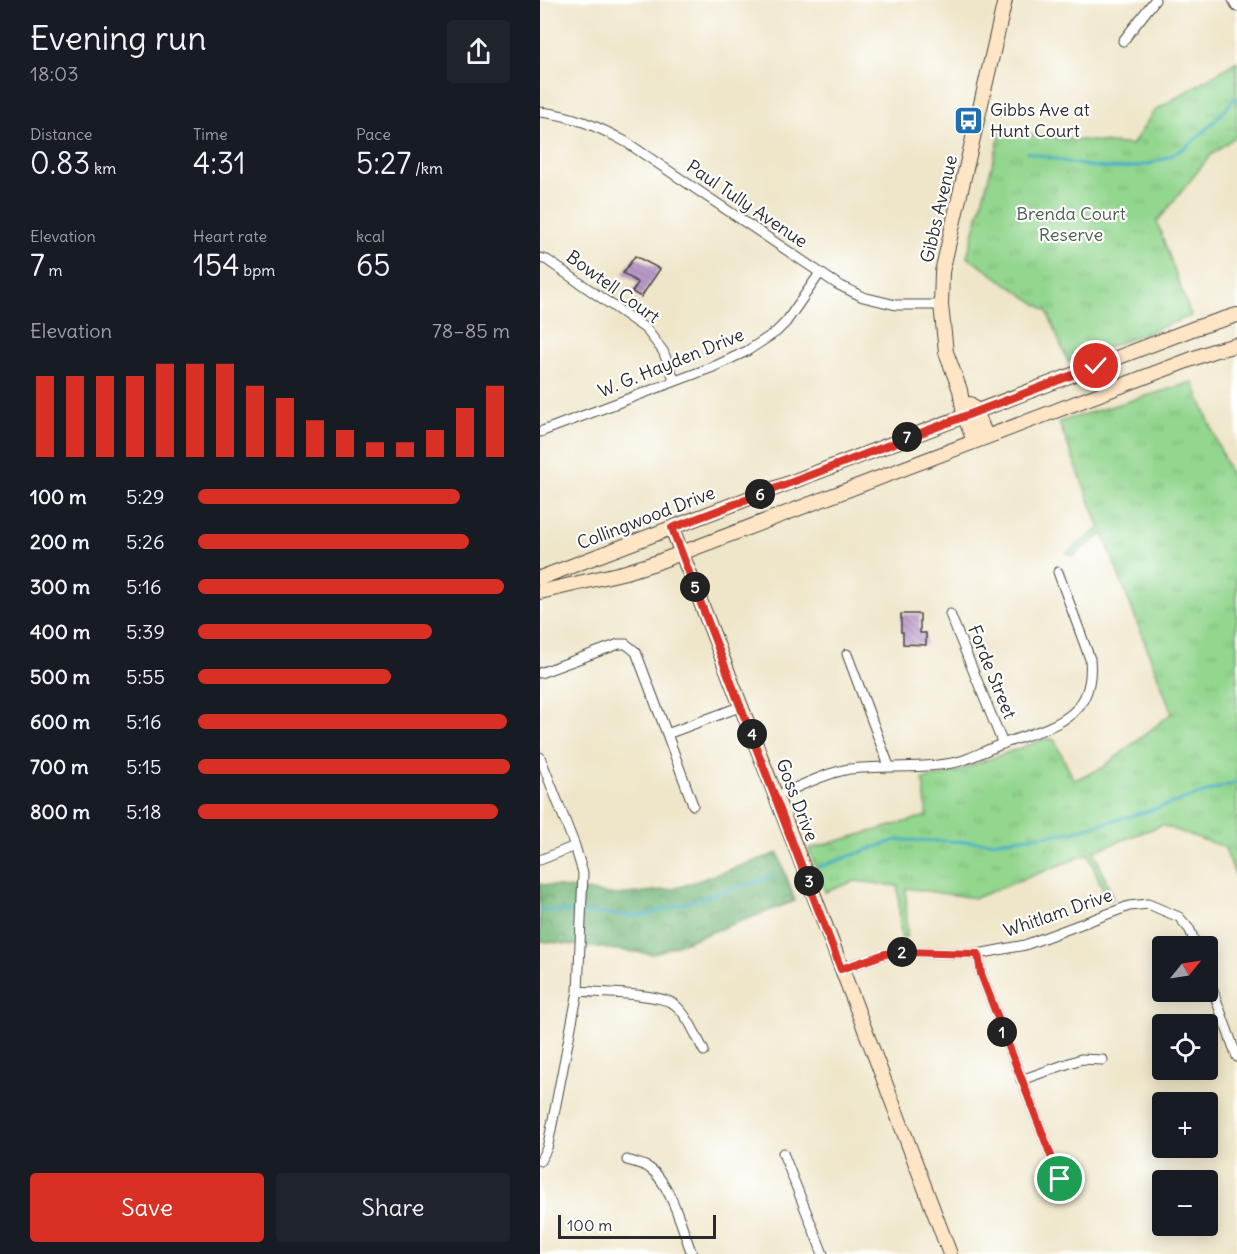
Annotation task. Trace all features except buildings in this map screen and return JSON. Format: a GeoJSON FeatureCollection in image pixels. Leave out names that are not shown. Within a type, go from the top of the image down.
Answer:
{"type":"FeatureCollection","features":[{"type":"Feature","properties":{"kind":"main road","name":"Gibbs Avenue"},"geometry":{"type":"LineString","coordinates":[[980,439],[946,352],[941,305],[942,272],[1001,1]]}},
{"type":"Feature","properties":{"kind":"main road","name":"Collingwood Drive"},"geometry":{"type":"LineString","coordinates":[[540,578],[1195,328],[1237,315]]}},
{"type":"Feature","properties":{"kind":"main road"},"geometry":{"type":"LineString","coordinates":[[540,591],[626,572],[682,553],[1213,351],[1237,345]]}},
{"type":"Feature","properties":{"kind":"main road","name":"Goss Drive"},"geometry":{"type":"LineString","coordinates":[[672,528],[790,831],[950,1254]]}},
{"type":"Feature","properties":{"kind":"street"},"geometry":{"type":"LineString","coordinates":[[1123,42],[1155,0]]}},
{"type":"Feature","properties":{"kind":"street"},"geometry":{"type":"LineString","coordinates":[[1233,0],[1237,7]]}},
{"type":"Feature","properties":{"kind":"street","name":"Paul Tully Avenue"},"geometry":{"type":"LineString","coordinates":[[540,112],[573,118],[602,128],[820,273],[863,297],[896,305],[941,305]]}},
{"type":"Feature","properties":{"kind":"street","name":"Bowtell Court"},"geometry":{"type":"LineString","coordinates":[[540,258],[547,260],[646,329],[663,351],[675,381]]}},
{"type":"Feature","properties":{"kind":"street","name":"W. G. Hayden Drive"},"geometry":{"type":"LineString","coordinates":[[540,432],[729,361],[747,351],[776,332],[795,310],[820,273]]}},
{"type":"Feature","properties":{"kind":"street"},"geometry":{"type":"LineString","coordinates":[[776,796],[847,770],[889,766],[923,767],[960,762],[1055,726],[1069,717],[1084,699],[1090,683],[1090,659],[1058,572]]}},
{"type":"Feature","properties":{"kind":"street","name":"Forde Street"},"geometry":{"type":"LineString","coordinates":[[950,614],[1003,744]]}},
{"type":"Feature","properties":{"kind":"street"},"geometry":{"type":"LineString","coordinates":[[540,673],[619,644],[626,644],[636,652],[693,805]]}},
{"type":"Feature","properties":{"kind":"street"},"geometry":{"type":"LineString","coordinates":[[847,654],[889,766]]}},
{"type":"Feature","properties":{"kind":"street"},"geometry":{"type":"LineString","coordinates":[[667,734],[742,706]]}},
{"type":"Feature","properties":{"kind":"street"},"geometry":{"type":"LineString","coordinates":[[540,757],[575,846],[583,873],[578,991],[549,1142],[540,1161]]}},
{"type":"Feature","properties":{"kind":"street"},"geometry":{"type":"LineString","coordinates":[[540,860],[575,846]]}},
{"type":"Feature","properties":{"kind":"street","name":"Whitlam Drive"},"geometry":{"type":"LineString","coordinates":[[841,969],[885,954],[904,952],[978,954],[1026,945],[1129,906],[1148,904],[1179,917],[1192,936]]}},
{"type":"Feature","properties":{"kind":"street"},"geometry":{"type":"LineString","coordinates":[[978,954],[981,974],[1060,1179]]}},
{"type":"Feature","properties":{"kind":"street"},"geometry":{"type":"LineString","coordinates":[[578,991],[657,998],[673,1004],[686,1018],[704,1051]]}},
{"type":"Feature","properties":{"kind":"street"},"geometry":{"type":"LineString","coordinates":[[1217,1002],[1237,1057]]}},
{"type":"Feature","properties":{"kind":"street"},"geometry":{"type":"LineString","coordinates":[[1021,1080],[1081,1059],[1103,1060]]}},
{"type":"Feature","properties":{"kind":"street"},"geometry":{"type":"LineString","coordinates":[[783,1153],[823,1254]]}},
{"type":"Feature","properties":{"kind":"street"},"geometry":{"type":"LineString","coordinates":[[627,1160],[649,1168],[662,1181],[692,1254]]}},
{"type":"Feature","properties":{"kind":"green space","name":"Brenda Court Reserve"},"geometry":{"type":"Polygon","coordinates":[[[1237,61],[1237,135],[1210,156],[1157,222],[1191,316],[1068,362],[1047,311],[967,257],[1001,132],[1132,145],[1154,111],[1237,61]]]}},
{"type":"Feature","properties":{"kind":"green space"},"geometry":{"type":"Polygon","coordinates":[[[1193,382],[1237,491],[1237,879],[1224,847],[1162,825],[1094,851],[1113,898],[1108,901],[1088,854],[975,898],[906,888],[907,937],[901,937],[898,886],[855,881],[825,892],[809,849],[927,816],[923,779],[946,775],[1047,738],[1054,740],[1074,780],[1102,768],[1172,713],[1103,534],[1072,556],[1067,553],[1100,528],[1059,422],[1193,382]]]}},
{"type":"Feature","properties":{"kind":"green space"},"geometry":{"type":"Polygon","coordinates":[[[778,853],[795,901],[653,954],[540,941],[540,884],[617,895],[674,889],[778,853]]]}},
{"type":"Feature","properties":{"kind":"waterway"},"geometry":{"type":"LineString","coordinates":[[1027,152],[1070,163],[1111,168],[1151,163],[1191,143],[1237,97]]}},
{"type":"Feature","properties":{"kind":"waterway"},"geometry":{"type":"LineString","coordinates":[[819,867],[896,840],[990,842],[1072,832],[1148,811],[1237,782]]}},
{"type":"Feature","properties":{"kind":"waterway"},"geometry":{"type":"LineString","coordinates":[[540,910],[642,916],[773,877]]}},
{"type":"Feature","properties":{"kind":"place","name":"Gibbs Ave at Hunt Court"},"geometry":{"type":"Point","coordinates":[969,120]}},
{"type":"Feature","properties":{"kind":"route"},"geometry":{"type":"LineString","coordinates":[[1060,1179],[981,974],[978,954],[904,952],[885,954],[841,969],[672,528],[1096,366]]}}]}
